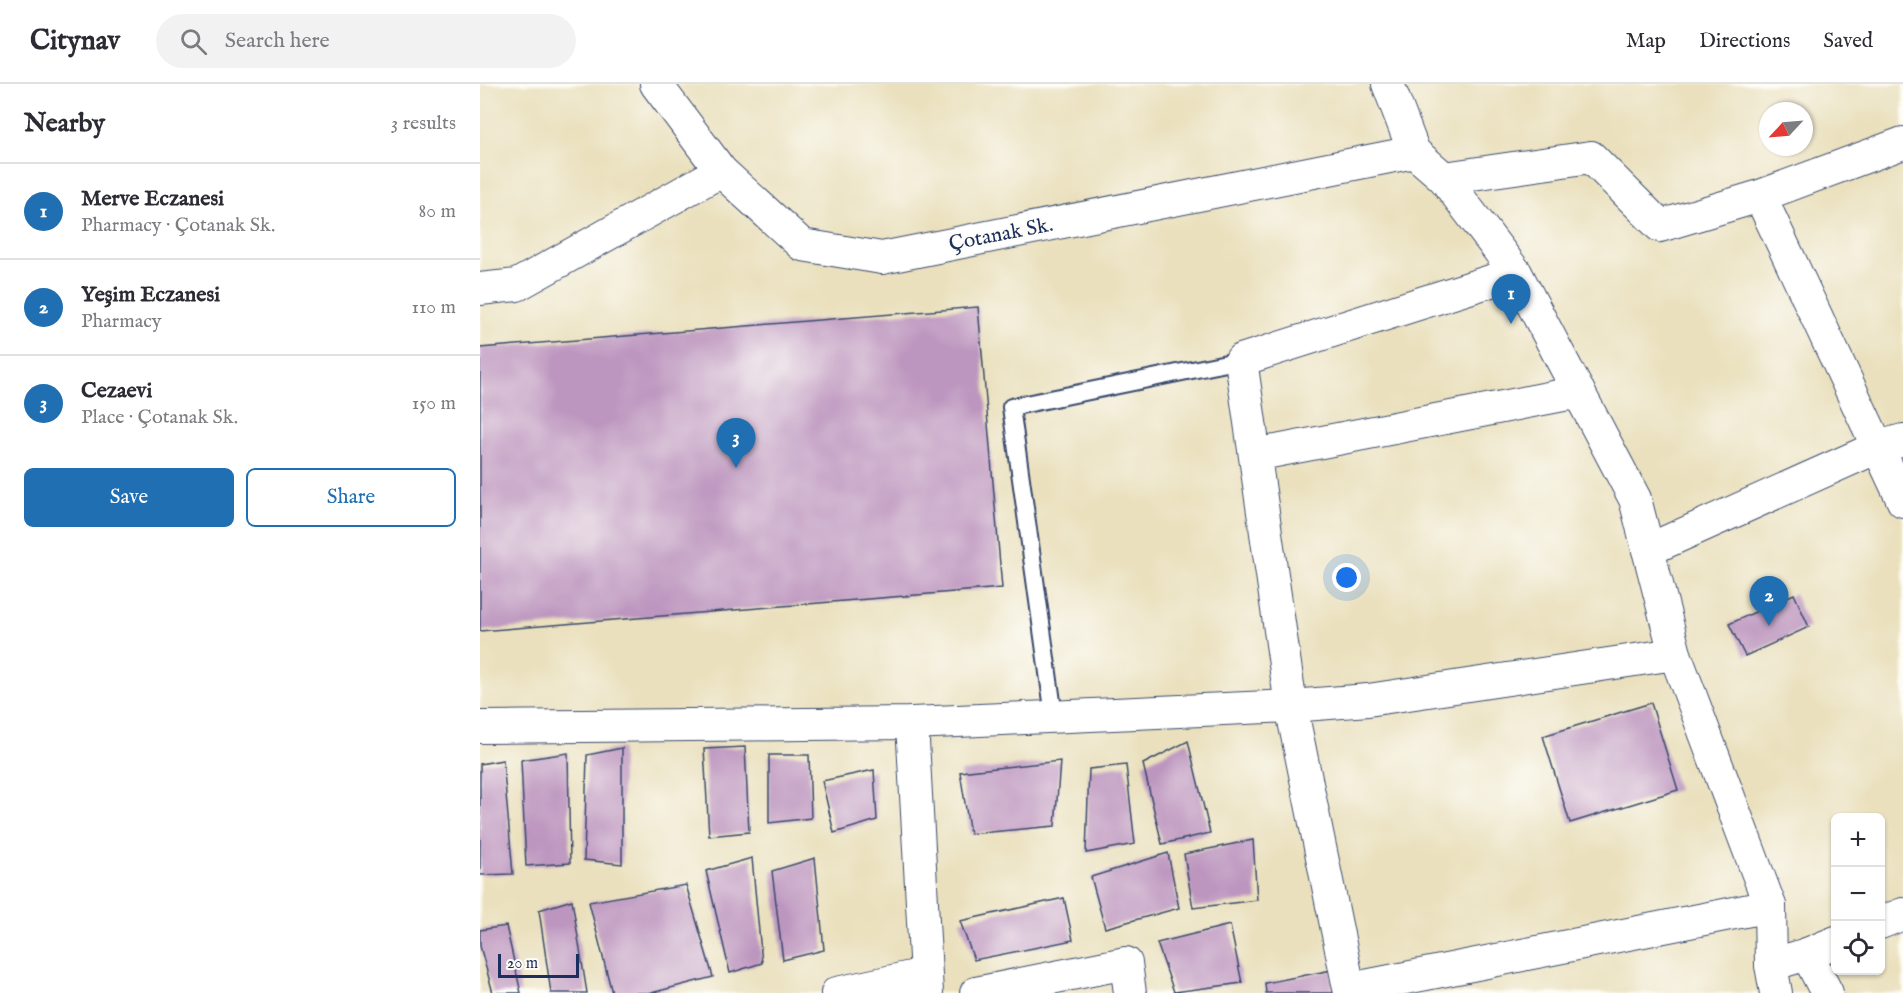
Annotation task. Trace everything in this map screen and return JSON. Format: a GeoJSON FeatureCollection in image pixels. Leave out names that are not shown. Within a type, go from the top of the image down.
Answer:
{"type":"FeatureCollection","features":[{"type":"Feature","properties":{"kind":"street","name":"Çotanak Sk."},"geometry":{"type":"LineString","coordinates":[[656,84],[721,171],[802,245],[882,258],[1414,152]]}},
{"type":"Feature","properties":{"kind":"street"},"geometry":{"type":"LineString","coordinates":[[1388,84],[1414,152],[1444,178],[1516,273],[1635,499],[1675,654],[1770,906],[1774,979]]}},
{"type":"Feature","properties":{"kind":"street"},"geometry":{"type":"LineString","coordinates":[[1444,178],[1591,157],[1660,226],[1760,196],[1903,143]]}},
{"type":"Feature","properties":{"kind":"street"},"geometry":{"type":"LineString","coordinates":[[480,289],[517,285],[721,171]]}},
{"type":"Feature","properties":{"kind":"street"},"geometry":{"type":"LineString","coordinates":[[1760,196],[1890,444],[1903,501]]}},
{"type":"Feature","properties":{"kind":"street"},"geometry":{"type":"LineString","coordinates":[[1516,273],[1241,360],[1291,706],[1350,991],[1770,906]]}},
{"type":"Feature","properties":{"kind":"street"},"geometry":{"type":"LineString","coordinates":[[1255,455],[1579,392]]}},
{"type":"Feature","properties":{"kind":"street"},"geometry":{"type":"LineString","coordinates":[[1648,550],[1890,444]]}},
{"type":"Feature","properties":{"kind":"street"},"geometry":{"type":"LineString","coordinates":[[480,728],[912,723],[1291,706],[1368,700],[1675,654]]}},
{"type":"Feature","properties":{"kind":"street"},"geometry":{"type":"LineString","coordinates":[[837,993],[926,983],[912,723]]}},
{"type":"Feature","properties":{"kind":"street"},"geometry":{"type":"LineString","coordinates":[[1885,921],[1903,914]]}},
{"type":"Feature","properties":{"kind":"street"},"geometry":{"type":"LineString","coordinates":[[1774,979],[1807,954],[1831,944]]}},
{"type":"Feature","properties":{"kind":"street"},"geometry":{"type":"LineString","coordinates":[[1807,954],[1827,993]]}},
{"type":"Feature","properties":{"kind":"street"},"geometry":{"type":"LineString","coordinates":[[976,993],[1126,963],[1130,993]]}},
{"type":"Feature","properties":{"kind":"lane"},"geometry":{"type":"LineString","coordinates":[[1054,716],[1011,407],[1241,360]]}},
{"type":"Feature","properties":{"kind":"building"},"geometry":{"type":"Polygon","coordinates":[[[978,307],[1002,588],[480,631],[480,348],[978,307]]]}},
{"type":"Feature","properties":{"kind":"building"},"geometry":{"type":"Polygon","coordinates":[[[1794,594],[1809,627],[1745,656],[1729,624],[1794,594]]]}},
{"type":"Feature","properties":{"kind":"building"},"geometry":{"type":"Polygon","coordinates":[[[1651,703],[1678,790],[1570,823],[1543,736],[1651,703]]]}},
{"type":"Feature","properties":{"kind":"building"},"geometry":{"type":"Polygon","coordinates":[[[1188,741],[1210,833],[1162,844],[1143,764],[1188,741]]]}},
{"type":"Feature","properties":{"kind":"building"},"geometry":{"type":"Polygon","coordinates":[[[745,747],[749,832],[709,836],[704,749],[745,747]]]}},
{"type":"Feature","properties":{"kind":"building"},"geometry":{"type":"Polygon","coordinates":[[[622,748],[622,864],[584,860],[587,755],[622,748]]]}},
{"type":"Feature","properties":{"kind":"building"},"geometry":{"type":"Polygon","coordinates":[[[568,753],[570,863],[526,866],[521,760],[568,753]]]}},
{"type":"Feature","properties":{"kind":"building"},"geometry":{"type":"Polygon","coordinates":[[[769,755],[809,755],[811,818],[769,823],[769,755]]]}},
{"type":"Feature","properties":{"kind":"building"},"geometry":{"type":"Polygon","coordinates":[[[503,760],[513,874],[480,875],[480,764],[503,760]]]}},
{"type":"Feature","properties":{"kind":"building"},"geometry":{"type":"Polygon","coordinates":[[[1060,761],[1055,826],[970,834],[960,772],[1060,761]]]}},
{"type":"Feature","properties":{"kind":"building"},"geometry":{"type":"Polygon","coordinates":[[[1126,765],[1135,844],[1086,853],[1089,769],[1126,765]]]}},
{"type":"Feature","properties":{"kind":"building"},"geometry":{"type":"Polygon","coordinates":[[[874,770],[877,820],[834,833],[822,781],[874,770]]]}},
{"type":"Feature","properties":{"kind":"building"},"geometry":{"type":"Polygon","coordinates":[[[1253,840],[1257,900],[1193,908],[1184,854],[1253,840]]]}},
{"type":"Feature","properties":{"kind":"building"},"geometry":{"type":"Polygon","coordinates":[[[1168,853],[1179,908],[1105,928],[1091,877],[1168,853]]]}},
{"type":"Feature","properties":{"kind":"building"},"geometry":{"type":"Polygon","coordinates":[[[752,858],[762,963],[730,973],[706,871],[752,858]]]}},
{"type":"Feature","properties":{"kind":"building"},"geometry":{"type":"Polygon","coordinates":[[[815,858],[824,950],[783,960],[772,871],[815,858]]]}},
{"type":"Feature","properties":{"kind":"building"},"geometry":{"type":"Polygon","coordinates":[[[686,885],[713,977],[651,993],[612,993],[589,902],[686,885]]]}},
{"type":"Feature","properties":{"kind":"building"},"geometry":{"type":"Polygon","coordinates":[[[1064,898],[1073,940],[974,960],[960,921],[1064,898]]]}},
{"type":"Feature","properties":{"kind":"building"},"geometry":{"type":"Polygon","coordinates":[[[572,900],[587,993],[551,993],[539,910],[572,900]]]}},
{"type":"Feature","properties":{"kind":"building"},"geometry":{"type":"Polygon","coordinates":[[[1230,925],[1242,983],[1174,992],[1157,943],[1230,925]]]}},
{"type":"Feature","properties":{"kind":"building"},"geometry":{"type":"Polygon","coordinates":[[[506,926],[521,993],[493,993],[480,946],[480,930],[506,926]]]}},
{"type":"Feature","properties":{"kind":"building"},"geometry":{"type":"Polygon","coordinates":[[[1332,970],[1333,993],[1266,993],[1265,983],[1332,970]]]}},
{"type":"Feature","properties":{"kind":"place","name":"Merve Eczanesi"},"geometry":{"type":"Point","coordinates":[1511,324]}},
{"type":"Feature","properties":{"kind":"place","name":"Cezaevi"},"geometry":{"type":"Point","coordinates":[736,468]}},
{"type":"Feature","properties":{"kind":"place","name":"Yeşim Eczanesi"},"geometry":{"type":"Point","coordinates":[1769,626]}}]}
